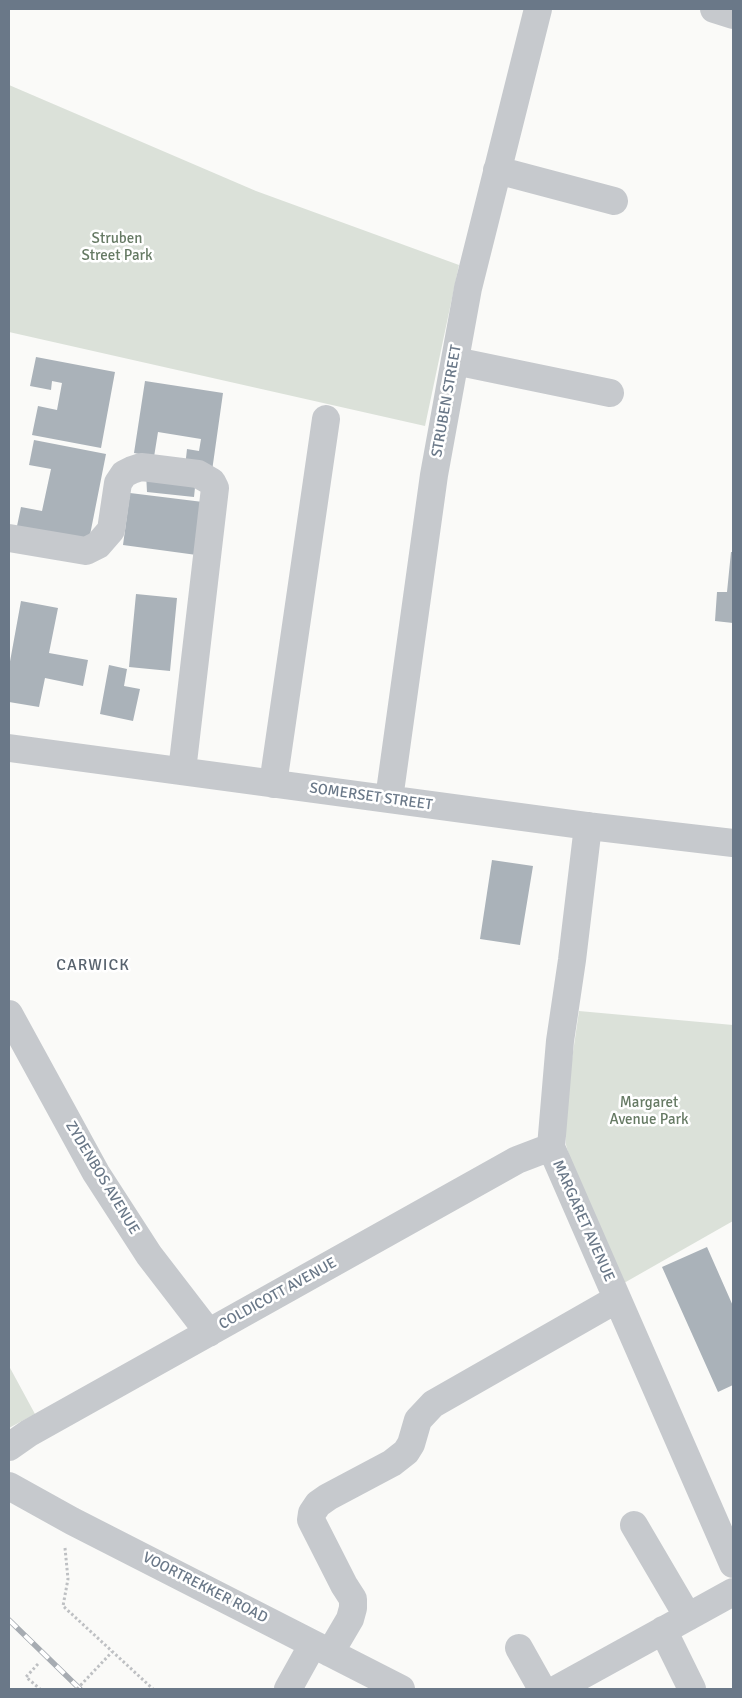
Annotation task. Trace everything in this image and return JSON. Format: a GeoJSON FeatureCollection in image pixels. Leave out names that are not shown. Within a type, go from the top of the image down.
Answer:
{"type":"FeatureCollection","features":[{"type":"Feature","properties":{"kind":"street","name":"STRUBEN STREET"},"geometry":{"type":"LineString","coordinates":[[389,799],[432,485],[468,288],[538,9]]}},
{"type":"Feature","properties":{"kind":"street"},"geometry":{"type":"LineString","coordinates":[[714,9],[733,15]]}},
{"type":"Feature","properties":{"kind":"street"},"geometry":{"type":"LineString","coordinates":[[497,170],[614,201]]}},
{"type":"Feature","properties":{"kind":"street"},"geometry":{"type":"LineString","coordinates":[[455,361],[610,393]]}},
{"type":"Feature","properties":{"kind":"street"},"geometry":{"type":"LineString","coordinates":[[273,784],[326,419]]}},
{"type":"Feature","properties":{"kind":"street"},"geometry":{"type":"LineString","coordinates":[[9,538],[86,551],[98,545],[111,530],[118,483],[124,474],[140,467],[198,474],[212,482],[215,488],[182,771]]}},
{"type":"Feature","properties":{"kind":"street","name":"SOMERSET STREET"},"geometry":{"type":"LineString","coordinates":[[9,748],[588,826],[733,843]]}},
{"type":"Feature","properties":{"kind":"street","name":"MARGARET AVENUE"},"geometry":{"type":"LineString","coordinates":[[588,826],[560,1041],[551,1147],[733,1564]]}},
{"type":"Feature","properties":{"kind":"street","name":"ZYDENBOS AVENUE"},"geometry":{"type":"LineString","coordinates":[[9,1014],[96,1173],[149,1255],[209,1333]]}},
{"type":"Feature","properties":{"kind":"street","name":"COLDICOTT AVENUE"},"geometry":{"type":"LineString","coordinates":[[9,1446],[29,1433],[518,1160],[551,1147]]}},
{"type":"Feature","properties":{"kind":"street"},"geometry":{"type":"LineString","coordinates":[[288,1689],[350,1618],[353,1608],[353,1599],[311,1520],[312,1512],[318,1504],[392,1463],[406,1452],[411,1444],[418,1420],[433,1404],[617,1299]]}},
{"type":"Feature","properties":{"kind":"street","name":"VOORTREKKER ROAD"},"geometry":{"type":"LineString","coordinates":[[9,1486],[72,1521],[401,1689]]}},
{"type":"Feature","properties":{"kind":"street"},"geometry":{"type":"LineString","coordinates":[[634,1525],[688,1617]]}},
{"type":"Feature","properties":{"kind":"street"},"geometry":{"type":"LineString","coordinates":[[557,1689],[733,1592]]}},
{"type":"Feature","properties":{"kind":"street"},"geometry":{"type":"LineString","coordinates":[[663,1630],[692,1689]]}},
{"type":"Feature","properties":{"kind":"street"},"geometry":{"type":"LineString","coordinates":[[519,1648],[542,1689]]}},
{"type":"Feature","properties":{"kind":"path"},"geometry":{"type":"LineString","coordinates":[[65,1545],[68,1578],[63,1606],[153,1689]]}},
{"type":"Feature","properties":{"kind":"path"},"geometry":{"type":"LineString","coordinates":[[77,1689],[112,1652]]}},
{"type":"Feature","properties":{"kind":"path"},"geometry":{"type":"LineString","coordinates":[[38,1664],[26,1677],[40,1689]]}},
{"type":"Feature","properties":{"kind":"green space","name":"Struben Street Park"},"geometry":{"type":"Polygon","coordinates":[[[9,85],[256,191],[459,265],[425,426],[9,332],[9,85]]]}},
{"type":"Feature","properties":{"kind":"green space","name":"Margaret Avenue Park"},"geometry":{"type":"Polygon","coordinates":[[[579,1011],[733,1025],[733,1221],[624,1283],[571,1162],[566,1145],[565,1107],[579,1011]]]}},
{"type":"Feature","properties":{"kind":"green space"},"geometry":{"type":"Polygon","coordinates":[[[9,1366],[35,1414],[9,1428],[9,1366]]]}},
{"type":"Feature","properties":{"kind":"building"},"geometry":{"type":"Polygon","coordinates":[[[36,357],[115,372],[101,448],[32,435],[38,406],[57,410],[62,383],[52,381],[51,390],[30,386],[36,357]]]}},
{"type":"Feature","properties":{"kind":"building"},"geometry":{"type":"Polygon","coordinates":[[[145,381],[223,393],[212,471],[185,467],[187,449],[199,451],[201,439],[158,432],[154,457],[134,453],[145,381]]]}},
{"type":"Feature","properties":{"kind":"building"},"geometry":{"type":"Polygon","coordinates":[[[34,440],[106,454],[89,540],[17,526],[21,507],[42,511],[51,469],[29,465],[34,440]]]}},
{"type":"Feature","properties":{"kind":"building"},"geometry":{"type":"Polygon","coordinates":[[[146,473],[196,478],[194,497],[147,492],[146,473]]]}},
{"type":"Feature","properties":{"kind":"building"},"geometry":{"type":"Polygon","coordinates":[[[130,493],[211,503],[204,556],[123,545],[130,493]]]}},
{"type":"Feature","properties":{"kind":"building"},"geometry":{"type":"Polygon","coordinates":[[[731,552],[733,552],[733,623],[715,621],[717,592],[727,592],[731,552]]]}},
{"type":"Feature","properties":{"kind":"building"},"geometry":{"type":"Polygon","coordinates":[[[136,594],[177,598],[170,671],[129,667],[136,594]]]}},
{"type":"Feature","properties":{"kind":"building"},"geometry":{"type":"Polygon","coordinates":[[[21,601],[58,608],[49,653],[88,660],[83,686],[45,678],[39,707],[9,702],[9,667],[21,601]]]}},
{"type":"Feature","properties":{"kind":"building"},"geometry":{"type":"Polygon","coordinates":[[[109,665],[127,669],[124,686],[140,689],[133,721],[100,714],[109,665]]]}},
{"type":"Feature","properties":{"kind":"building"},"geometry":{"type":"Polygon","coordinates":[[[492,860],[533,866],[520,945],[480,939],[492,860]]]}},
{"type":"Feature","properties":{"kind":"building"},"geometry":{"type":"Polygon","coordinates":[[[707,1247],[733,1306],[733,1385],[718,1392],[662,1267],[707,1247]]]}},
{"type":"Feature","properties":{"kind":"railway"},"geometry":{"type":"LineString","coordinates":[[9,1620],[80,1689]]}},
{"type":"Feature","properties":{"kind":"district","name":"CARWICK"},"geometry":{"type":"Point","coordinates":[93,966]}}]}
